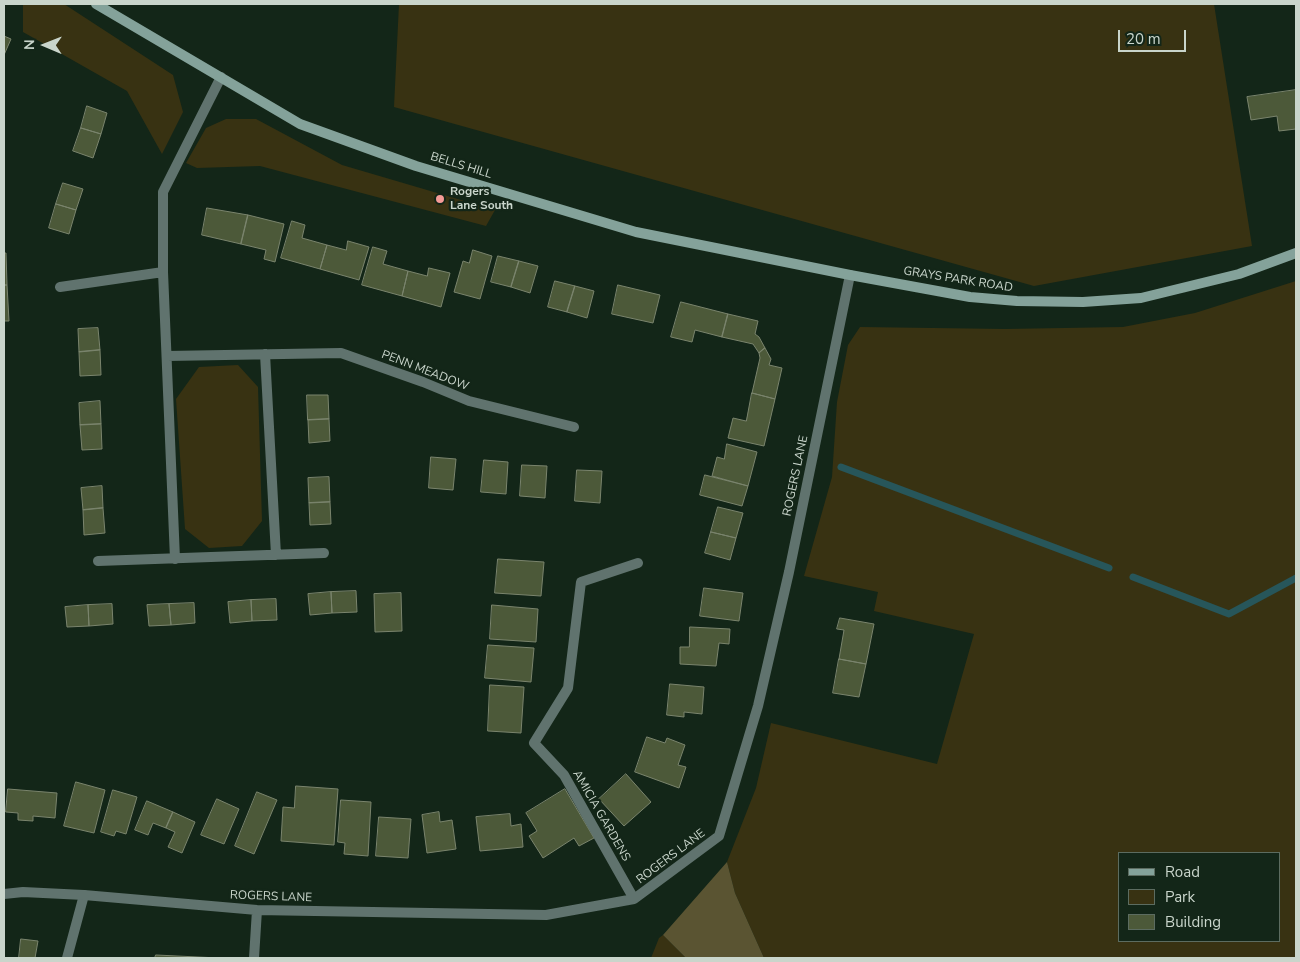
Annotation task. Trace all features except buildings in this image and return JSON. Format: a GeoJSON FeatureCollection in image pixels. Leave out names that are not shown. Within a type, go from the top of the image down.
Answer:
{"type":"FeatureCollection","features":[{"type":"Feature","properties":{"kind":"main road","name":"BELLS HILL"},"geometry":{"type":"LineString","coordinates":[[96,4],[300,124],[416,166],[636,232],[850,275]]}},
{"type":"Feature","properties":{"kind":"main road","name":"GRAYS PARK ROAD"},"geometry":{"type":"LineString","coordinates":[[850,275],[970,297],[1016,302],[1083,302],[1140,298],[1239,274],[1296,253]]}},
{"type":"Feature","properties":{"kind":"street"},"geometry":{"type":"LineString","coordinates":[[175,559],[163,272],[163,192],[221,77]]}},
{"type":"Feature","properties":{"kind":"street"},"geometry":{"type":"LineString","coordinates":[[60,287],[163,272]]}},
{"type":"Feature","properties":{"kind":"street","name":"ROGERS LANE"},"geometry":{"type":"LineString","coordinates":[[4,894],[23,892],[84,895],[257,910],[546,915],[634,900],[719,836],[765,678],[789,572],[850,275]]}},
{"type":"Feature","properties":{"kind":"street","name":"PENN MEADOW"},"geometry":{"type":"LineString","coordinates":[[167,356],[341,353],[423,382],[469,401],[574,427]]}},
{"type":"Feature","properties":{"kind":"street"},"geometry":{"type":"LineString","coordinates":[[265,354],[276,555]]}},
{"type":"Feature","properties":{"kind":"street"},"geometry":{"type":"LineString","coordinates":[[98,561],[324,553]]}},
{"type":"Feature","properties":{"kind":"street","name":"AMICIA GARDENS"},"geometry":{"type":"LineString","coordinates":[[634,900],[564,775],[534,743],[568,688],[581,582],[638,563]]}},
{"type":"Feature","properties":{"kind":"street"},"geometry":{"type":"LineString","coordinates":[[67,958],[84,895]]}},
{"type":"Feature","properties":{"kind":"street"},"geometry":{"type":"LineString","coordinates":[[254,958],[257,910]]}},
{"type":"Feature","properties":{"kind":"green space"},"geometry":{"type":"Polygon","coordinates":[[[23,4],[64,4],[173,75],[183,112],[162,154],[127,91],[23,32],[23,4]]]}},
{"type":"Feature","properties":{"kind":"green space"},"geometry":{"type":"Polygon","coordinates":[[[399,4],[1214,4],[1252,246],[1034,286],[394,107],[399,4]]]}},
{"type":"Feature","properties":{"kind":"green space"},"geometry":{"type":"Polygon","coordinates":[[[226,119],[256,119],[342,165],[495,210],[486,226],[260,166],[197,168],[186,163],[206,128],[226,119]]]}},
{"type":"Feature","properties":{"kind":"green space"},"geometry":{"type":"Polygon","coordinates":[[[1296,281],[1296,958],[764,958],[735,893],[727,862],[756,788],[771,723],[937,764],[974,634],[874,611],[878,592],[804,576],[832,477],[837,402],[848,345],[860,327],[1005,329],[1123,327],[1195,313],[1296,281]]]}},
{"type":"Feature","properties":{"kind":"green space"},"geometry":{"type":"Polygon","coordinates":[[[238,365],[258,387],[262,521],[242,546],[209,548],[185,529],[176,399],[199,367],[238,365]]]}},
{"type":"Feature","properties":{"kind":"green space"},"geometry":{"type":"Polygon","coordinates":[[[663,935],[686,958],[651,958],[659,938],[663,935]]]}},
{"type":"Feature","properties":{"kind":"shaded area"},"geometry":{"type":"Polygon","coordinates":[[[727,862],[735,893],[764,958],[686,958],[663,935],[727,862]]]}},
{"type":"Feature","properties":{"kind":"waterway"},"geometry":{"type":"LineString","coordinates":[[841,467],[1109,568]]}},
{"type":"Feature","properties":{"kind":"waterway"},"geometry":{"type":"LineString","coordinates":[[1133,577],[1229,614],[1296,578]]}},
{"type":"Feature","properties":{"kind":"place","name":"Rogers Lane South"},"geometry":{"type":"Point","coordinates":[440,199]}}]}
